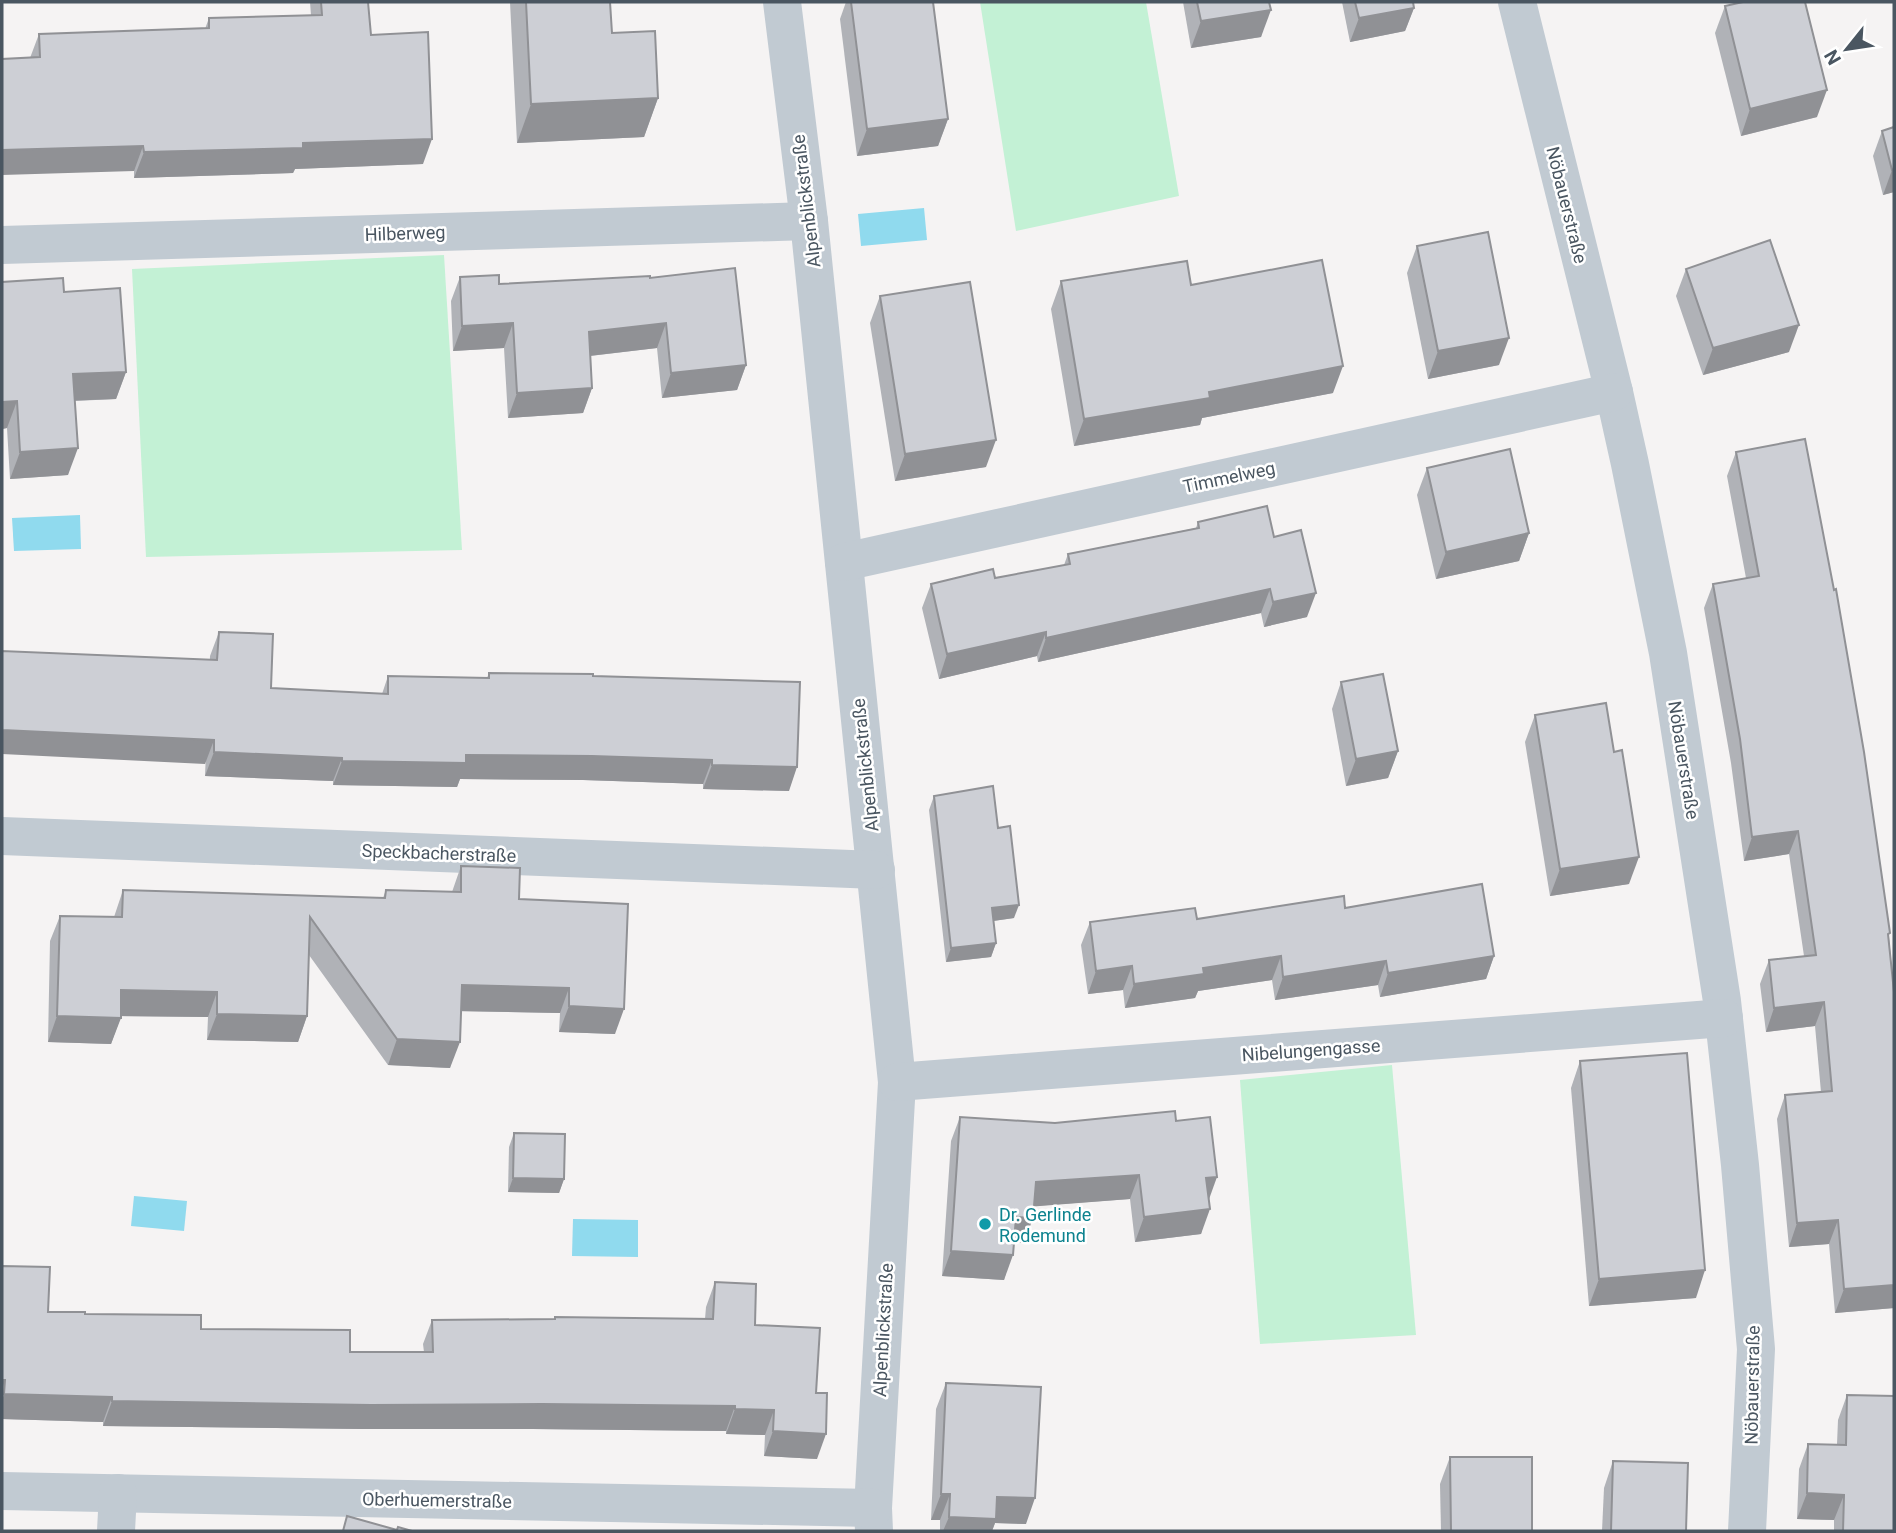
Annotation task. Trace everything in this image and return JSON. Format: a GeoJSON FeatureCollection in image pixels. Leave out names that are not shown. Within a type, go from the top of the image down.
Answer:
{"type":"FeatureCollection","features":[{"type":"Feature","properties":{"kind":"street","name":"Alpenblickstraße"},"geometry":{"type":"LineString","coordinates":[[782,2],[809,221],[897,1082],[873,1519]]}},
{"type":"Feature","properties":{"kind":"street","name":"Nöbauerstraße"},"geometry":{"type":"LineString","coordinates":[[1517,2],[1615,392],[1668,653],[1724,1018],[1756,1349],[1747,1531]]}},
{"type":"Feature","properties":{"kind":"street","name":"Hilberweg"},"geometry":{"type":"LineString","coordinates":[[2,245],[809,221]]}},
{"type":"Feature","properties":{"kind":"street","name":"Timmelweg"},"geometry":{"type":"LineString","coordinates":[[844,562],[1615,392]]}},
{"type":"Feature","properties":{"kind":"street","name":"Speckbacherstraße"},"geometry":{"type":"LineString","coordinates":[[2,836],[876,870]]}},
{"type":"Feature","properties":{"kind":"street","name":"Nibelungengasse"},"geometry":{"type":"LineString","coordinates":[[897,1082],[1724,1018]]}},
{"type":"Feature","properties":{"kind":"street","name":"Oberhuemerstraße"},"geometry":{"type":"LineString","coordinates":[[2,1491],[873,1519]]}},
{"type":"Feature","properties":{"kind":"street"},"geometry":{"type":"LineString","coordinates":[[116,1531],[118,1493]]}},
{"type":"Feature","properties":{"kind":"green space"},"geometry":{"type":"Polygon","coordinates":[[[980,2],[1146,2],[1179,196],[1016,231],[980,2]]]}},
{"type":"Feature","properties":{"kind":"green space"},"geometry":{"type":"Polygon","coordinates":[[[444,255],[462,550],[146,557],[132,269],[444,255]]]}},
{"type":"Feature","properties":{"kind":"green space"},"geometry":{"type":"Polygon","coordinates":[[[1392,1065],[1416,1335],[1260,1344],[1240,1080],[1392,1065]]]}},
{"type":"Feature","properties":{"kind":"water"},"geometry":{"type":"Polygon","coordinates":[[[924,208],[927,240],[861,246],[858,214],[924,208]]]}},
{"type":"Feature","properties":{"kind":"water"},"geometry":{"type":"Polygon","coordinates":[[[80,515],[81,549],[14,551],[12,518],[80,515]]]}},
{"type":"Feature","properties":{"kind":"water"},"geometry":{"type":"Polygon","coordinates":[[[134,1196],[187,1201],[184,1231],[131,1226],[134,1196]]]}},
{"type":"Feature","properties":{"kind":"water"},"geometry":{"type":"Polygon","coordinates":[[[573,1219],[638,1220],[638,1257],[572,1256],[573,1219]]]}},
{"type":"Feature","properties":{"kind":"building"},"geometry":{"type":"Polygon","coordinates":[[[321,2],[368,2],[371,35],[428,32],[432,139],[303,143],[303,148],[144,152],[143,146],[2,150],[2,59],[40,57],[39,34],[209,28],[209,18],[322,15],[321,2]]]}},
{"type":"Feature","properties":{"kind":"building"},"geometry":{"type":"Polygon","coordinates":[[[526,2],[610,2],[612,33],[655,31],[658,98],[531,104],[526,2]]]}},
{"type":"Feature","properties":{"kind":"building"},"geometry":{"type":"Polygon","coordinates":[[[851,2],[933,2],[948,119],[867,129],[851,2]]]}},
{"type":"Feature","properties":{"kind":"building"},"geometry":{"type":"Polygon","coordinates":[[[1197,2],[1269,2],[1271,10],[1201,21],[1197,2]]]}},
{"type":"Feature","properties":{"kind":"building"},"geometry":{"type":"Polygon","coordinates":[[[1355,2],[1413,2],[1414,8],[1359,18],[1355,2]]]}},
{"type":"Feature","properties":{"kind":"building"},"geometry":{"type":"Polygon","coordinates":[[[1743,2],[1805,2],[1827,90],[1750,109],[1725,6],[1743,2]]]}},
{"type":"Feature","properties":{"kind":"building"},"geometry":{"type":"Polygon","coordinates":[[[1894,127],[1894,169],[1892,170],[1882,131],[1894,127]]]}},
{"type":"Feature","properties":{"kind":"building"},"geometry":{"type":"Polygon","coordinates":[[[1488,232],[1509,338],[1438,351],[1417,246],[1488,232]]]}},
{"type":"Feature","properties":{"kind":"building"},"geometry":{"type":"Polygon","coordinates":[[[1770,240],[1799,325],[1713,348],[1686,269],[1770,240]]]}},
{"type":"Feature","properties":{"kind":"building"},"geometry":{"type":"Polygon","coordinates":[[[1322,260],[1343,366],[1209,392],[1210,398],[1084,419],[1061,281],[1187,261],[1191,285],[1322,260]]]}},
{"type":"Feature","properties":{"kind":"building"},"geometry":{"type":"Polygon","coordinates":[[[735,268],[746,365],[671,373],[666,323],[589,332],[592,388],[517,393],[513,323],[462,326],[460,277],[499,275],[499,284],[650,278],[735,268]]]}},
{"type":"Feature","properties":{"kind":"building"},"geometry":{"type":"Polygon","coordinates":[[[63,278],[64,292],[120,288],[126,372],[73,374],[78,448],[20,452],[17,401],[2,402],[2,282],[63,278]]]}},
{"type":"Feature","properties":{"kind":"building"},"geometry":{"type":"Polygon","coordinates":[[[970,282],[996,440],[905,454],[880,296],[970,282]]]}},
{"type":"Feature","properties":{"kind":"building"},"geometry":{"type":"Polygon","coordinates":[[[1805,439],[1834,590],[1836,589],[1864,752],[1890,933],[1894,992],[1894,1285],[1844,1289],[1838,1220],[1797,1223],[1785,1095],[1832,1091],[1824,1002],[1774,1008],[1769,960],[1816,955],[1798,831],[1752,837],[1740,739],[1713,584],[1759,576],[1736,452],[1805,439]]]}},
{"type":"Feature","properties":{"kind":"building"},"geometry":{"type":"Polygon","coordinates":[[[1510,449],[1529,533],[1446,552],[1427,468],[1510,449]]]}},
{"type":"Feature","properties":{"kind":"building"},"geometry":{"type":"Polygon","coordinates":[[[1267,506],[1274,537],[1301,530],[1316,593],[1273,602],[1270,589],[1046,638],[1046,632],[947,654],[931,584],[993,569],[995,578],[1070,564],[1068,554],[1199,528],[1198,522],[1267,506]]]}},
{"type":"Feature","properties":{"kind":"building"},"geometry":{"type":"Polygon","coordinates":[[[219,632],[273,634],[271,688],[388,694],[388,676],[489,678],[489,673],[800,682],[797,767],[712,765],[712,760],[592,756],[466,755],[466,763],[342,761],[342,758],[214,752],[214,740],[2,730],[2,651],[217,660],[219,632]]]}},
{"type":"Feature","properties":{"kind":"building"},"geometry":{"type":"Polygon","coordinates":[[[1383,674],[1398,751],[1356,759],[1341,682],[1383,674]]]}},
{"type":"Feature","properties":{"kind":"building"},"geometry":{"type":"Polygon","coordinates":[[[1606,703],[1614,752],[1622,750],[1639,857],[1560,869],[1535,715],[1606,703]]]}},
{"type":"Feature","properties":{"kind":"building"},"geometry":{"type":"Polygon","coordinates":[[[993,786],[998,828],[1010,826],[1019,905],[992,908],[996,943],[951,948],[934,796],[993,786]]]}},
{"type":"Feature","properties":{"kind":"building"},"geometry":{"type":"Polygon","coordinates":[[[461,866],[520,868],[519,899],[628,904],[624,1009],[569,1006],[569,988],[462,985],[460,1042],[397,1039],[310,917],[307,1016],[217,1014],[217,992],[121,990],[121,1018],[57,1016],[60,916],[122,917],[123,890],[385,898],[386,890],[461,892],[461,866]]]}},
{"type":"Feature","properties":{"kind":"building"},"geometry":{"type":"Polygon","coordinates":[[[1482,884],[1494,956],[1388,973],[1386,961],[1283,977],[1281,956],[1203,968],[1204,974],[1134,984],[1132,966],[1096,971],[1090,922],[1195,908],[1197,919],[1344,896],[1345,908],[1482,884]]]}},
{"type":"Feature","properties":{"kind":"building"},"geometry":{"type":"Polygon","coordinates":[[[1687,1053],[1705,1270],[1599,1279],[1580,1061],[1687,1053]]]}},
{"type":"Feature","properties":{"kind":"building"},"geometry":{"type":"Polygon","coordinates":[[[1175,1111],[1176,1121],[1210,1117],[1217,1177],[1206,1178],[1210,1209],[1144,1217],[1139,1175],[1036,1182],[1033,1218],[1016,1217],[1013,1255],[951,1251],[960,1117],[1055,1123],[1175,1111]]]}},
{"type":"Feature","properties":{"kind":"building"},"geometry":{"type":"Polygon","coordinates":[[[514,1133],[565,1134],[564,1179],[513,1178],[514,1133]]]}},
{"type":"Feature","properties":{"kind":"building"},"geometry":{"type":"Polygon","coordinates":[[[2,1266],[50,1267],[48,1312],[201,1315],[201,1329],[350,1330],[350,1352],[433,1352],[432,1320],[555,1317],[713,1319],[715,1282],[756,1284],[755,1325],[820,1328],[816,1393],[827,1393],[826,1434],[773,1431],[774,1410],[735,1409],[735,1406],[112,1401],[112,1397],[4,1394],[2,1266]]]}},
{"type":"Feature","properties":{"kind":"building"},"geometry":{"type":"Polygon","coordinates":[[[946,1383],[1041,1387],[1035,1498],[997,1497],[996,1519],[949,1517],[950,1494],[941,1494],[946,1383]]]}},
{"type":"Feature","properties":{"kind":"building"},"geometry":{"type":"Polygon","coordinates":[[[1847,1395],[1894,1396],[1894,1531],[1843,1531],[1844,1495],[1807,1493],[1808,1444],[1846,1445],[1847,1395]]]}},
{"type":"Feature","properties":{"kind":"building"},"geometry":{"type":"Polygon","coordinates":[[[1450,1457],[1532,1457],[1532,1531],[1451,1531],[1450,1457]]]}},
{"type":"Feature","properties":{"kind":"building"},"geometry":{"type":"Polygon","coordinates":[[[1613,1461],[1688,1463],[1686,1531],[1611,1531],[1613,1461]]]}},
{"type":"Feature","properties":{"kind":"building"},"geometry":{"type":"Polygon","coordinates":[[[347,1516],[397,1530],[398,1527],[412,1531],[343,1531],[347,1516]]]}},
{"type":"Feature","properties":{"kind":"place","name":"Dr. Gerlinde Rodemund"},"geometry":{"type":"Point","coordinates":[985,1224]}}]}
